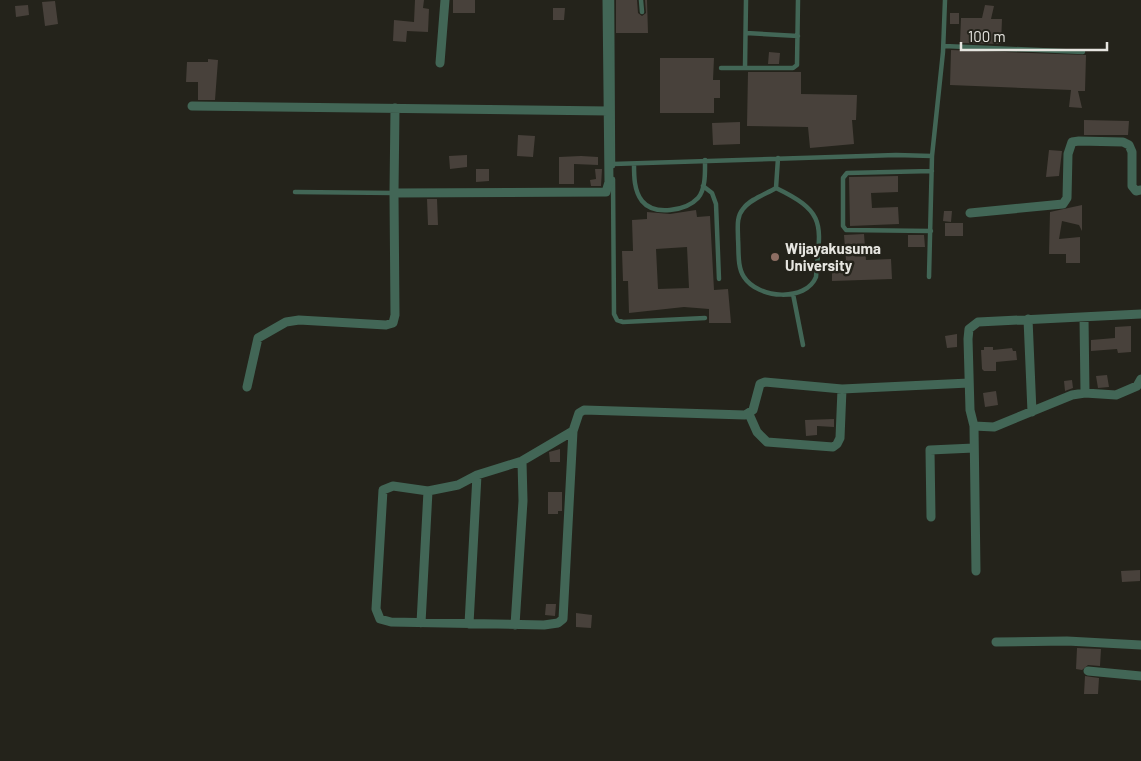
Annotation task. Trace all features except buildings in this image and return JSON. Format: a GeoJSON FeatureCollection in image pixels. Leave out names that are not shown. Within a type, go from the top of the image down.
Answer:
{"type":"FeatureCollection","features":[{"type":"Feature","properties":{"kind":"street"},"geometry":{"type":"LineString","coordinates":[[440,63],[445,0]]}},
{"type":"Feature","properties":{"kind":"street"},"geometry":{"type":"LineString","coordinates":[[394,193],[606,192],[608,188],[609,111],[607,0]]}},
{"type":"Feature","properties":{"kind":"street"},"geometry":{"type":"LineString","coordinates":[[192,106],[609,111]]}},
{"type":"Feature","properties":{"kind":"street"},"geometry":{"type":"LineString","coordinates":[[246,387],[258,338],[286,322],[299,320],[386,325],[393,323],[395,315],[395,108]]}},
{"type":"Feature","properties":{"kind":"street"},"geometry":{"type":"LineString","coordinates":[[970,213],[1063,204],[1066,198],[1068,154],[1072,142],[1078,141],[1124,142],[1129,144],[1132,152],[1132,186],[1136,191],[1141,190]]}},
{"type":"Feature","properties":{"kind":"street"},"geometry":{"type":"LineString","coordinates":[[976,571],[974,426],[969,383],[969,329],[978,322],[1141,314]]}},
{"type":"Feature","properties":{"kind":"street"},"geometry":{"type":"LineString","coordinates":[[1084,317],[1085,393]]}},
{"type":"Feature","properties":{"kind":"street"},"geometry":{"type":"LineString","coordinates":[[1028,320],[1032,412]]}},
{"type":"Feature","properties":{"kind":"street"},"geometry":{"type":"LineString","coordinates":[[974,426],[994,427],[1072,395],[1085,393],[1116,395],[1137,386],[1141,379]]}},
{"type":"Feature","properties":{"kind":"street"},"geometry":{"type":"LineString","coordinates":[[573,430],[522,461],[477,475],[458,485],[428,491],[393,486],[383,490],[377,615],[380,619],[391,622],[552,625],[558,624],[563,619],[573,430],[579,413],[584,410],[730,416],[749,414],[753,410],[760,384],[765,382],[842,389],[969,383]]}},
{"type":"Feature","properties":{"kind":"street"},"geometry":{"type":"LineString","coordinates":[[749,414],[757,432],[767,442],[833,447],[840,438],[842,389]]}},
{"type":"Feature","properties":{"kind":"street"},"geometry":{"type":"LineString","coordinates":[[931,517],[930,450],[974,448]]}},
{"type":"Feature","properties":{"kind":"street"},"geometry":{"type":"LineString","coordinates":[[515,625],[523,501],[522,461]]}},
{"type":"Feature","properties":{"kind":"street"},"geometry":{"type":"LineString","coordinates":[[469,624],[477,475]]}},
{"type":"Feature","properties":{"kind":"street"},"geometry":{"type":"LineString","coordinates":[[421,623],[428,491]]}},
{"type":"Feature","properties":{"kind":"street"},"geometry":{"type":"LineString","coordinates":[[996,642],[1068,641],[1141,645]]}},
{"type":"Feature","properties":{"kind":"street"},"geometry":{"type":"LineString","coordinates":[[1088,671],[1141,676]]}},
{"type":"Feature","properties":{"kind":"lane"},"geometry":{"type":"LineString","coordinates":[[612,0],[614,314],[617,320],[623,322],[705,318]]}},
{"type":"Feature","properties":{"kind":"lane"},"geometry":{"type":"LineString","coordinates":[[641,0],[642,12]]}},
{"type":"Feature","properties":{"kind":"lane"},"geometry":{"type":"LineString","coordinates":[[745,68],[746,0]]}},
{"type":"Feature","properties":{"kind":"lane"},"geometry":{"type":"LineString","coordinates":[[721,68],[793,68],[797,65],[798,0]]}},
{"type":"Feature","properties":{"kind":"lane"},"geometry":{"type":"LineString","coordinates":[[930,277],[932,156],[944,46],[945,0]]}},
{"type":"Feature","properties":{"kind":"lane"},"geometry":{"type":"LineString","coordinates":[[746,33],[798,36]]}},
{"type":"Feature","properties":{"kind":"lane"},"geometry":{"type":"LineString","coordinates":[[944,46],[1083,52]]}},
{"type":"Feature","properties":{"kind":"lane"},"geometry":{"type":"LineString","coordinates":[[613,164],[896,154],[932,156]]}},
{"type":"Feature","properties":{"kind":"lane"},"geometry":{"type":"LineString","coordinates":[[776,188],[778,158]]}},
{"type":"Feature","properties":{"kind":"lane"},"geometry":{"type":"LineString","coordinates":[[634,164],[638,195],[650,208],[674,210],[682,208],[698,198],[703,186],[705,160]]}},
{"type":"Feature","properties":{"kind":"lane"},"geometry":{"type":"LineString","coordinates":[[931,231],[846,230],[844,226],[843,178],[847,173],[932,171]]}},
{"type":"Feature","properties":{"kind":"lane"},"geometry":{"type":"LineString","coordinates":[[703,186],[712,193],[716,204],[719,279]]}},
{"type":"Feature","properties":{"kind":"lane"},"geometry":{"type":"LineString","coordinates":[[776,188],[802,203],[813,212],[820,226],[816,277],[813,284],[804,292],[793,294],[770,293],[750,284],[743,276],[739,258],[738,223],[743,208],[776,188]]}},
{"type":"Feature","properties":{"kind":"lane"},"geometry":{"type":"LineString","coordinates":[[295,192],[394,193]]}},
{"type":"Feature","properties":{"kind":"lane"},"geometry":{"type":"LineString","coordinates":[[793,294],[803,345]]}},
{"type":"Feature","properties":{"kind":"place","name":"Wijayakusuma University"},"geometry":{"type":"Point","coordinates":[775,257]}}]}
